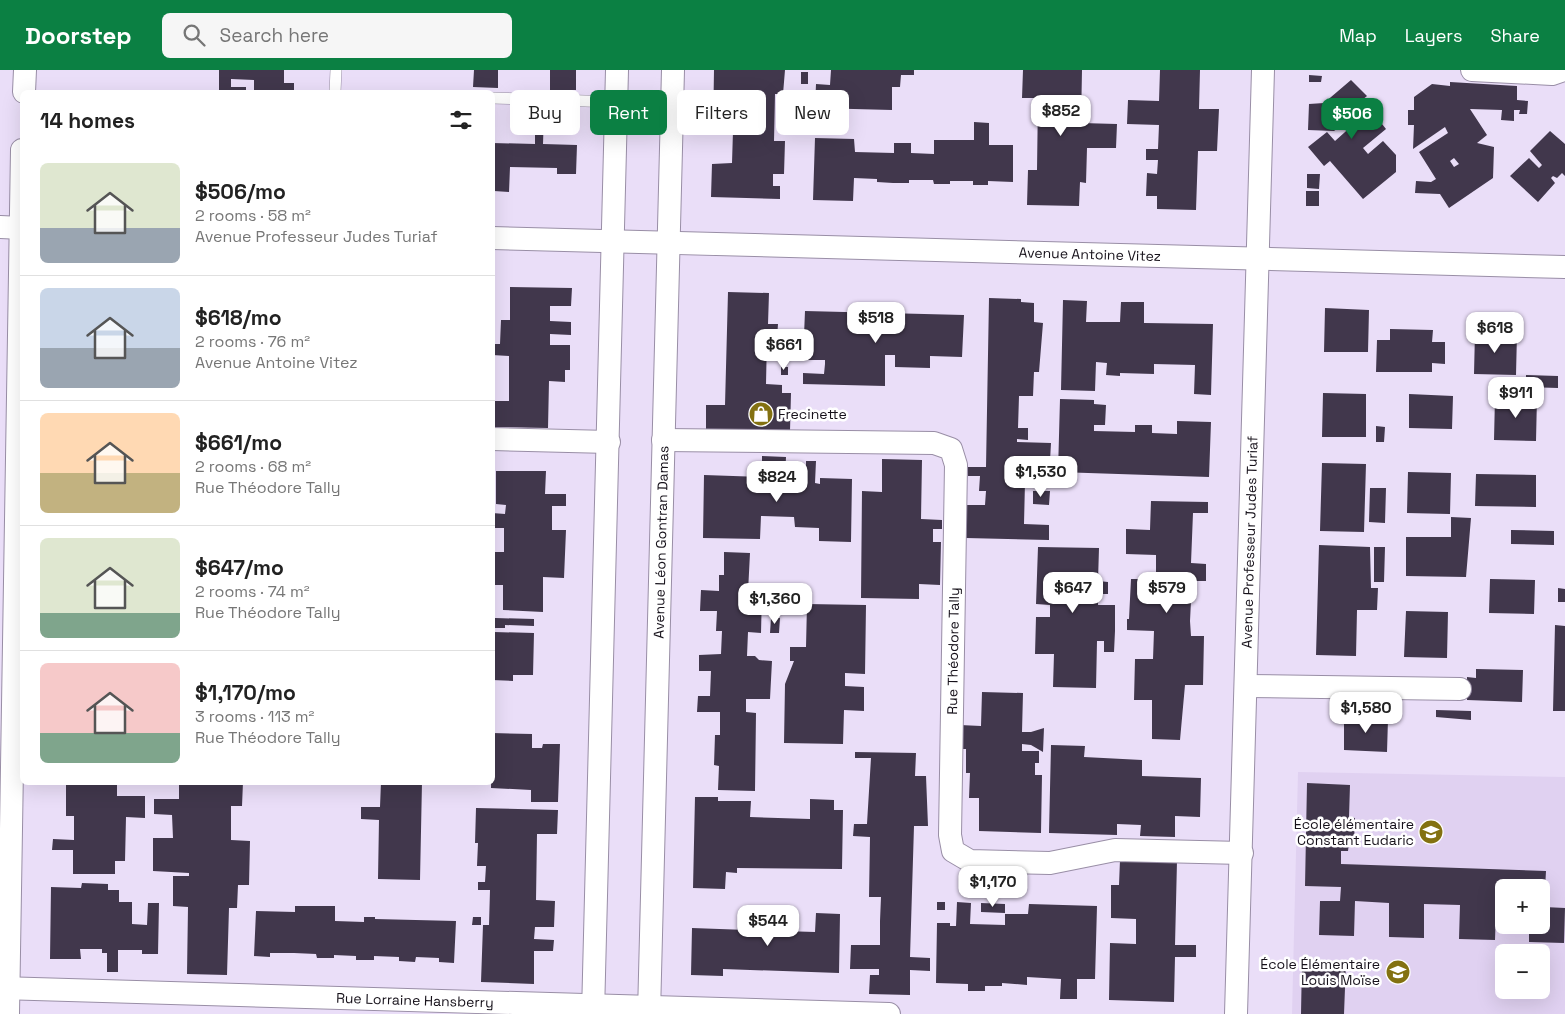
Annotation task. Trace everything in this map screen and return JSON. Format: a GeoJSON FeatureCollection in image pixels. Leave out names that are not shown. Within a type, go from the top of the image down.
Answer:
{"type":"FeatureCollection","features":[{"type":"Feature","properties":{"kind":"street"},"geometry":{"type":"LineString","coordinates":[[24,90],[25,70]]}},
{"type":"Feature","properties":{"kind":"street"},"geometry":{"type":"LineString","coordinates":[[616,90],[617,70]]}},
{"type":"Feature","properties":{"kind":"street","name":"Avenue Léon Gontran Damas"},"geometry":{"type":"LineString","coordinates":[[649,1010],[662,440],[673,70]]}},
{"type":"Feature","properties":{"kind":"street","name":"Avenue Professeur Judes Turiaf"},"geometry":{"type":"LineString","coordinates":[[1236,1014],[1242,853],[1256,260],[1263,70]]}},
{"type":"Feature","properties":{"kind":"street"},"geometry":{"type":"LineString","coordinates":[[1472,70],[1552,74],[1564,70]]}},
{"type":"Feature","properties":{"kind":"street"},"geometry":{"type":"LineString","coordinates":[[593,1009],[609,442],[615,135]]}},
{"type":"Feature","properties":{"kind":"street"},"geometry":{"type":"LineString","coordinates":[[8,1014],[4,988],[12,664],[14,228],[20,170]]}},
{"type":"Feature","properties":{"kind":"street","name":"Avenue Antoine Vitez"},"geometry":{"type":"LineString","coordinates":[[495,238],[1565,267]]}},
{"type":"Feature","properties":{"kind":"street"},"geometry":{"type":"LineString","coordinates":[[495,439],[609,442]]}},
{"type":"Feature","properties":{"kind":"street","name":"Rue Théodore Tally"},"geometry":{"type":"LineString","coordinates":[[662,440],[934,443],[951,448],[956,465],[950,835],[953,851],[970,861],[1050,863],[1116,850],[1242,853]]}},
{"type":"Feature","properties":{"kind":"street"},"geometry":{"type":"LineString","coordinates":[[1246,686],[1460,689]]}},
{"type":"Feature","properties":{"kind":"street","name":"Rue Lorraine Hansberry"},"geometry":{"type":"LineString","coordinates":[[4,988],[266,1004],[889,1014]]}},
{"type":"Feature","properties":{"kind":"lane"},"geometry":{"type":"LineString","coordinates":[[335,90],[336,70]]}},
{"type":"Feature","properties":{"kind":"lane"},"geometry":{"type":"LineString","coordinates":[[495,98],[590,101]]}},
{"type":"Feature","properties":{"kind":"shaded area","name":"École élémentaire Constant Eudaric"},"geometry":{"type":"Polygon","coordinates":[[[1298,772],[1565,777],[1565,1014],[1292,1014],[1298,772]]]}},
{"type":"Feature","properties":{"kind":"building"},"geometry":{"type":"Polygon","coordinates":[[[219,70],[284,70],[284,83],[294,83],[294,90],[254,90],[254,80],[231,79],[231,87],[246,87],[246,90],[219,90],[219,70]]]}},
{"type":"Feature","properties":{"kind":"building"},"geometry":{"type":"Polygon","coordinates":[[[474,70],[498,70],[498,88],[473,87],[474,70]]]}},
{"type":"Feature","properties":{"kind":"building"},"geometry":{"type":"Polygon","coordinates":[[[550,70],[576,70],[576,90],[550,90],[550,70]]]}},
{"type":"Feature","properties":{"kind":"building"},"geometry":{"type":"Polygon","coordinates":[[[714,70],[785,70],[783,90],[776,90],[775,94],[774,141],[785,141],[784,174],[773,174],[773,186],[780,186],[780,199],[711,197],[712,164],[732,163],[733,135],[766,135],[766,90],[714,90],[714,70]]]}},
{"type":"Feature","properties":{"kind":"building"},"geometry":{"type":"Polygon","coordinates":[[[831,70],[914,70],[914,75],[901,75],[900,87],[892,87],[892,110],[849,109],[849,90],[816,90],[816,84],[830,85],[831,70]]]}},
{"type":"Feature","properties":{"kind":"building"},"geometry":{"type":"Polygon","coordinates":[[[1023,70],[1082,70],[1081,123],[1117,124],[1116,148],[1087,148],[1086,183],[1080,182],[1079,206],[1027,205],[1028,170],[1037,170],[1038,98],[1022,98],[1023,70]]]}},
{"type":"Feature","properties":{"kind":"building"},"geometry":{"type":"Polygon","coordinates":[[[1160,70],[1200,70],[1199,109],[1219,109],[1217,151],[1198,151],[1196,210],[1157,209],[1157,196],[1146,196],[1147,173],[1157,174],[1158,160],[1146,160],[1146,149],[1158,149],[1159,125],[1127,124],[1128,100],[1159,101],[1160,70]]]}},
{"type":"Feature","properties":{"kind":"building"},"geometry":{"type":"Polygon","coordinates":[[[801,72],[808,72],[808,84],[801,84],[801,72]]]}},
{"type":"Feature","properties":{"kind":"building"},"geometry":{"type":"Polygon","coordinates":[[[1309,75],[1322,76],[1321,82],[1309,82],[1309,75]]]}},
{"type":"Feature","properties":{"kind":"building"},"geometry":{"type":"Polygon","coordinates":[[[1351,80],[1367,96],[1357,104],[1361,109],[1367,105],[1386,129],[1363,148],[1368,154],[1383,141],[1396,155],[1396,172],[1363,199],[1330,161],[1324,166],[1308,147],[1327,132],[1335,141],[1354,124],[1349,119],[1334,131],[1308,130],[1309,104],[1324,103],[1351,80]]]}},
{"type":"Feature","properties":{"kind":"building"},"geometry":{"type":"Polygon","coordinates":[[[1450,82],[1517,86],[1517,100],[1528,101],[1527,114],[1519,114],[1520,110],[1514,110],[1514,121],[1501,120],[1502,110],[1470,109],[1487,135],[1477,143],[1494,147],[1493,178],[1449,208],[1440,194],[1415,193],[1416,181],[1431,182],[1436,179],[1419,152],[1448,133],[1445,127],[1413,149],[1414,125],[1408,125],[1408,110],[1414,110],[1414,97],[1432,84],[1450,86],[1450,82]],[[1454,158],[1450,161],[1454,167],[1459,164],[1454,158]]]}},
{"type":"Feature","properties":{"kind":"building"},"geometry":{"type":"Polygon","coordinates":[[[974,122],[989,123],[989,145],[1013,145],[1013,182],[988,181],[988,185],[973,185],[973,181],[950,181],[950,184],[934,184],[933,180],[909,180],[909,183],[893,183],[877,182],[877,179],[854,178],[853,201],[813,200],[815,138],[854,139],[855,152],[894,153],[894,143],[911,143],[911,153],[934,154],[934,140],[974,140],[974,122]]]}},
{"type":"Feature","properties":{"kind":"building"},"geometry":{"type":"Polygon","coordinates":[[[1550,131],[1565,144],[1565,176],[1562,173],[1557,178],[1553,176],[1551,178],[1555,183],[1538,202],[1510,176],[1529,158],[1539,168],[1542,165],[1530,151],[1550,131]]]}},
{"type":"Feature","properties":{"kind":"building"},"geometry":{"type":"Polygon","coordinates":[[[535,135],[543,135],[543,144],[577,145],[576,174],[557,174],[557,168],[510,167],[509,192],[495,191],[495,143],[535,144],[535,135]]]}},
{"type":"Feature","properties":{"kind":"building"},"geometry":{"type":"Polygon","coordinates":[[[1307,174],[1320,174],[1319,189],[1307,188],[1307,174]]]}},
{"type":"Feature","properties":{"kind":"building"},"geometry":{"type":"Polygon","coordinates":[[[1306,191],[1319,191],[1319,206],[1306,206],[1306,191]]]}},
{"type":"Feature","properties":{"kind":"building"},"geometry":{"type":"Polygon","coordinates":[[[510,287],[572,288],[571,306],[550,306],[550,321],[571,322],[571,335],[550,334],[550,345],[570,345],[570,370],[565,370],[565,382],[549,381],[548,428],[495,427],[495,401],[509,401],[509,356],[495,355],[495,344],[500,344],[501,320],[510,320],[510,287]]]}},
{"type":"Feature","properties":{"kind":"building"},"geometry":{"type":"Polygon","coordinates":[[[728,292],[769,293],[768,324],[778,324],[777,338],[767,337],[766,384],[782,385],[782,393],[791,393],[790,431],[706,429],[706,405],[725,405],[728,292]]]}},
{"type":"Feature","properties":{"kind":"building"},"geometry":{"type":"Polygon","coordinates":[[[989,298],[1021,299],[1021,302],[1034,303],[1034,322],[1043,323],[1039,372],[1034,372],[1033,396],[1019,396],[1018,428],[1028,428],[1028,440],[1017,439],[1017,442],[1051,443],[1050,461],[1017,461],[1017,468],[1050,469],[1050,477],[1030,477],[1029,482],[1025,482],[1024,524],[1049,525],[1049,540],[966,538],[967,505],[985,505],[986,491],[979,491],[980,476],[968,476],[968,467],[986,467],[989,298]]]}},
{"type":"Feature","properties":{"kind":"building"},"geometry":{"type":"Polygon","coordinates":[[[1063,300],[1087,301],[1086,322],[1120,322],[1121,302],[1144,302],[1144,323],[1213,324],[1211,395],[1194,394],[1195,365],[1154,364],[1154,374],[1120,373],[1120,376],[1106,375],[1107,363],[1096,362],[1095,391],[1061,390],[1063,300]]]}},
{"type":"Feature","properties":{"kind":"building"},"geometry":{"type":"Polygon","coordinates":[[[1325,308],[1369,310],[1368,352],[1324,352],[1325,308]]]}},
{"type":"Feature","properties":{"kind":"building"},"geometry":{"type":"Polygon","coordinates":[[[805,311],[964,315],[962,357],[930,356],[930,368],[895,367],[895,355],[885,355],[885,386],[803,384],[803,373],[824,374],[825,364],[825,360],[803,360],[805,311]]]}},
{"type":"Feature","properties":{"kind":"building"},"geometry":{"type":"Polygon","coordinates":[[[1390,329],[1433,330],[1432,342],[1445,342],[1445,364],[1432,363],[1432,372],[1376,372],[1377,340],[1390,340],[1390,329]]]}},
{"type":"Feature","properties":{"kind":"building"},"geometry":{"type":"Polygon","coordinates":[[[1475,332],[1517,333],[1516,375],[1474,374],[1475,332]]]}},
{"type":"Feature","properties":{"kind":"building"},"geometry":{"type":"Polygon","coordinates":[[[781,367],[788,367],[788,375],[781,375],[781,367]]]}},
{"type":"Feature","properties":{"kind":"building"},"geometry":{"type":"Polygon","coordinates":[[[1526,375],[1558,376],[1558,388],[1526,387],[1526,375]]]}},
{"type":"Feature","properties":{"kind":"building"},"geometry":{"type":"Polygon","coordinates":[[[1323,393],[1366,394],[1366,437],[1322,437],[1323,393]]]}},
{"type":"Feature","properties":{"kind":"building"},"geometry":{"type":"Polygon","coordinates":[[[1409,394],[1453,396],[1452,429],[1409,428],[1409,394]]]}},
{"type":"Feature","properties":{"kind":"building"},"geometry":{"type":"Polygon","coordinates":[[[1495,397],[1537,397],[1536,441],[1494,440],[1495,397]]]}},
{"type":"Feature","properties":{"kind":"building"},"geometry":{"type":"Polygon","coordinates":[[[1060,399],[1094,400],[1094,404],[1106,405],[1105,425],[1094,425],[1094,431],[1135,432],[1135,425],[1152,425],[1152,433],[1177,434],[1177,421],[1211,422],[1209,477],[1058,472],[1060,399]]]}},
{"type":"Feature","properties":{"kind":"building"},"geometry":{"type":"Polygon","coordinates":[[[1376,426],[1385,427],[1384,442],[1376,442],[1376,426]]]}},
{"type":"Feature","properties":{"kind":"building"},"geometry":{"type":"Polygon","coordinates":[[[762,456],[786,457],[785,477],[806,477],[806,461],[816,461],[815,483],[820,484],[820,478],[852,479],[851,542],[819,541],[819,528],[795,527],[794,517],[761,516],[760,539],[703,538],[704,475],[762,477],[762,456]]]}},
{"type":"Feature","properties":{"kind":"building"},"geometry":{"type":"Polygon","coordinates":[[[882,459],[922,460],[921,519],[942,520],[942,529],[933,529],[933,542],[941,542],[940,585],[919,584],[919,599],[861,598],[862,491],[882,492],[882,459]]]}},
{"type":"Feature","properties":{"kind":"building"},"geometry":{"type":"Polygon","coordinates":[[[1322,463],[1366,464],[1364,532],[1320,531],[1322,463]]]}},
{"type":"Feature","properties":{"kind":"building"},"geometry":{"type":"Polygon","coordinates":[[[496,471],[546,471],[545,494],[566,494],[566,506],[552,506],[552,530],[566,530],[564,578],[543,577],[543,612],[503,610],[503,585],[495,585],[495,552],[504,552],[504,528],[495,528],[495,513],[505,514],[506,505],[496,504],[496,471]]]}},
{"type":"Feature","properties":{"kind":"building"},"geometry":{"type":"Polygon","coordinates":[[[1408,472],[1451,473],[1450,514],[1407,513],[1408,472]]]}},
{"type":"Feature","properties":{"kind":"building"},"geometry":{"type":"Polygon","coordinates":[[[1476,474],[1536,475],[1536,507],[1475,506],[1476,474]]]}},
{"type":"Feature","properties":{"kind":"building"},"geometry":{"type":"Polygon","coordinates":[[[1370,488],[1386,488],[1385,523],[1369,522],[1370,488]]]}},
{"type":"Feature","properties":{"kind":"building"},"geometry":{"type":"Polygon","coordinates":[[[1033,491],[1050,491],[1049,505],[1033,504],[1033,491]]]}},
{"type":"Feature","properties":{"kind":"building"},"geometry":{"type":"Polygon","coordinates":[[[1151,501],[1208,502],[1208,513],[1193,513],[1191,563],[1206,564],[1206,581],[1192,581],[1190,621],[1191,636],[1204,636],[1203,685],[1185,685],[1180,740],[1152,739],[1152,700],[1134,700],[1135,659],[1153,659],[1154,631],[1127,630],[1131,579],[1156,579],[1156,555],[1126,554],[1126,529],[1150,530],[1151,501]]]}},
{"type":"Feature","properties":{"kind":"building"},"geometry":{"type":"Polygon","coordinates":[[[1451,517],[1471,518],[1466,577],[1406,576],[1406,537],[1451,537],[1451,517]]]}},
{"type":"Feature","properties":{"kind":"building"},"geometry":{"type":"Polygon","coordinates":[[[1511,530],[1554,531],[1554,545],[1511,544],[1511,530]]]}},
{"type":"Feature","properties":{"kind":"building"},"geometry":{"type":"Polygon","coordinates":[[[1319,545],[1370,547],[1371,588],[1378,588],[1377,610],[1357,610],[1356,656],[1316,655],[1319,545]]]}},
{"type":"Feature","properties":{"kind":"building"},"geometry":{"type":"Polygon","coordinates":[[[1038,547],[1099,548],[1098,581],[1108,582],[1108,594],[1098,594],[1098,605],[1115,605],[1115,631],[1114,652],[1104,652],[1104,641],[1097,641],[1096,688],[1053,687],[1054,654],[1035,654],[1036,617],[1050,617],[1050,605],[1036,604],[1038,547]]]}},
{"type":"Feature","properties":{"kind":"building"},"geometry":{"type":"Polygon","coordinates":[[[1374,547],[1385,547],[1384,582],[1374,582],[1374,547]]]}},
{"type":"Feature","properties":{"kind":"building"},"geometry":{"type":"Polygon","coordinates":[[[724,552],[750,553],[748,592],[762,592],[761,633],[748,632],[747,656],[755,656],[759,660],[772,661],[770,699],[746,699],[746,712],[756,713],[755,791],[718,790],[719,766],[714,765],[715,735],[720,735],[720,712],[697,712],[698,696],[710,696],[711,671],[699,671],[699,655],[721,654],[722,631],[716,631],[717,611],[700,611],[701,590],[719,591],[719,575],[724,575],[724,552]]]}},
{"type":"Feature","properties":{"kind":"building"},"geometry":{"type":"Polygon","coordinates":[[[1490,579],[1535,580],[1534,614],[1489,613],[1490,579]]]}},
{"type":"Feature","properties":{"kind":"building"},"geometry":{"type":"Polygon","coordinates":[[[1558,588],[1565,589],[1565,602],[1558,602],[1558,588]]]}},
{"type":"Feature","properties":{"kind":"building"},"geometry":{"type":"Polygon","coordinates":[[[807,604],[866,605],[865,674],[845,673],[845,686],[864,687],[864,711],[844,710],[843,744],[784,743],[785,684],[794,661],[790,661],[790,647],[806,647],[807,604]]]}},
{"type":"Feature","properties":{"kind":"building"},"geometry":{"type":"Polygon","coordinates":[[[1406,611],[1448,612],[1447,658],[1404,657],[1406,611]]]}},
{"type":"Feature","properties":{"kind":"building"},"geometry":{"type":"Polygon","coordinates":[[[495,618],[534,619],[534,626],[505,625],[505,628],[495,628],[495,618]]]}},
{"type":"Feature","properties":{"kind":"building"},"geometry":{"type":"Polygon","coordinates":[[[771,618],[780,618],[779,633],[770,633],[771,618]]]}},
{"type":"Feature","properties":{"kind":"building"},"geometry":{"type":"Polygon","coordinates":[[[1555,625],[1565,626],[1565,711],[1553,711],[1555,625]]]}},
{"type":"Feature","properties":{"kind":"building"},"geometry":{"type":"Polygon","coordinates":[[[495,632],[534,633],[533,675],[513,675],[513,681],[495,680],[495,632]]]}},
{"type":"Feature","properties":{"kind":"building"},"geometry":{"type":"Polygon","coordinates":[[[1476,669],[1523,670],[1522,702],[1467,700],[1467,677],[1476,678],[1476,669]]]}},
{"type":"Feature","properties":{"kind":"building"},"geometry":{"type":"Polygon","coordinates":[[[982,692],[1023,693],[1022,732],[1031,732],[1044,728],[1043,752],[1031,745],[1022,744],[1022,751],[1039,751],[1039,763],[1035,763],[1035,775],[1042,775],[1041,833],[979,831],[979,798],[969,798],[970,773],[966,773],[966,749],[959,749],[960,725],[981,726],[982,692]]]}},
{"type":"Feature","properties":{"kind":"building"},"geometry":{"type":"Polygon","coordinates":[[[1436,710],[1471,711],[1471,720],[1436,717],[1436,710]]]}},
{"type":"Feature","properties":{"kind":"building"},"geometry":{"type":"Polygon","coordinates":[[[1344,717],[1388,719],[1387,752],[1344,750],[1344,717]]]}},
{"type":"Feature","properties":{"kind":"building"},"geometry":{"type":"Polygon","coordinates":[[[495,733],[532,734],[532,748],[542,748],[543,744],[560,744],[558,802],[531,802],[531,790],[491,788],[491,785],[495,785],[495,733]]]}},
{"type":"Feature","properties":{"kind":"building"},"geometry":{"type":"Polygon","coordinates":[[[1051,745],[1085,746],[1084,757],[1142,760],[1142,776],[1201,778],[1200,817],[1175,816],[1175,837],[1140,836],[1141,825],[1117,824],[1117,835],[1049,833],[1051,745]]]}},
{"type":"Feature","properties":{"kind":"building"},"geometry":{"type":"Polygon","coordinates":[[[855,752],[916,753],[915,776],[926,776],[928,826],[914,826],[910,957],[930,958],[930,971],[910,970],[910,995],[869,994],[870,975],[879,975],[879,969],[850,969],[851,945],[880,945],[881,897],[869,897],[870,837],[853,836],[854,824],[867,824],[871,758],[855,758],[855,752]]]}},
{"type":"Feature","properties":{"kind":"building"},"geometry":{"type":"Polygon","coordinates":[[[1307,783],[1350,785],[1349,817],[1355,818],[1354,843],[1349,843],[1348,851],[1341,851],[1341,864],[1546,871],[1546,879],[1495,879],[1495,940],[1459,939],[1460,905],[1424,904],[1424,938],[1389,937],[1389,903],[1355,901],[1354,936],[1319,935],[1320,901],[1340,901],[1341,887],[1305,886],[1307,783]]]}},
{"type":"Feature","properties":{"kind":"building"},"geometry":{"type":"Polygon","coordinates":[[[66,785],[117,785],[117,796],[145,796],[145,818],[126,817],[125,861],[115,861],[115,874],[73,874],[73,850],[52,850],[53,839],[74,840],[74,816],[66,816],[66,785]]]}},
{"type":"Feature","properties":{"kind":"building"},"geometry":{"type":"Polygon","coordinates":[[[179,785],[243,785],[242,806],[231,806],[231,840],[250,841],[249,885],[238,885],[237,908],[229,908],[227,975],[187,974],[188,907],[173,906],[173,876],[189,876],[189,873],[153,871],[153,838],[173,838],[172,815],[154,814],[154,799],[179,799],[179,785]]]}},
{"type":"Feature","properties":{"kind":"building"},"geometry":{"type":"Polygon","coordinates":[[[381,785],[422,785],[420,880],[378,879],[379,820],[361,819],[361,807],[380,807],[381,785]]]}},
{"type":"Feature","properties":{"kind":"building"},"geometry":{"type":"Polygon","coordinates":[[[695,797],[718,797],[718,801],[751,801],[750,817],[810,819],[810,799],[834,800],[834,810],[843,810],[842,869],[737,868],[737,873],[726,872],[725,889],[693,888],[695,797]]]}},
{"type":"Feature","properties":{"kind":"building"},"geometry":{"type":"Polygon","coordinates":[[[476,808],[558,810],[557,834],[537,834],[536,900],[555,901],[554,927],[535,927],[534,939],[554,940],[553,951],[534,951],[534,984],[481,982],[483,925],[489,925],[490,890],[478,890],[478,882],[485,882],[486,866],[477,866],[478,843],[475,843],[476,808]]]}},
{"type":"Feature","properties":{"kind":"building"},"geometry":{"type":"Polygon","coordinates":[[[1120,860],[1177,861],[1175,945],[1196,945],[1196,957],[1175,957],[1174,1002],[1109,1000],[1110,943],[1136,944],[1136,919],[1111,918],[1111,885],[1119,885],[1120,860]]]}},
{"type":"Feature","properties":{"kind":"building"},"geometry":{"type":"Polygon","coordinates":[[[82,883],[108,884],[108,890],[119,890],[119,902],[132,902],[132,924],[147,925],[148,903],[159,903],[158,954],[142,954],[142,950],[118,950],[118,972],[107,972],[107,953],[102,953],[102,949],[80,949],[81,959],[50,959],[51,887],[81,888],[82,883]]]}},
{"type":"Feature","properties":{"kind":"building"},"geometry":{"type":"Polygon","coordinates":[[[937,902],[945,902],[945,910],[937,910],[937,902]]]}},
{"type":"Feature","properties":{"kind":"building"},"geometry":{"type":"Polygon","coordinates":[[[957,902],[971,903],[970,924],[1005,925],[1005,914],[1028,914],[1029,904],[1097,906],[1095,979],[1077,979],[1077,999],[1060,999],[1061,979],[1027,977],[1027,985],[1002,983],[1002,986],[985,986],[985,991],[968,991],[968,984],[936,983],[937,923],[950,923],[950,926],[956,926],[957,902]]]}},
{"type":"Feature","properties":{"kind":"building"},"geometry":{"type":"Polygon","coordinates":[[[981,903],[1005,904],[1005,913],[981,912],[981,903]]]}},
{"type":"Feature","properties":{"kind":"building"},"geometry":{"type":"Polygon","coordinates":[[[295,906],[335,906],[335,921],[364,922],[364,917],[375,917],[375,919],[456,921],[454,963],[439,962],[439,958],[416,957],[415,962],[399,961],[399,957],[374,956],[374,960],[356,960],[356,956],[334,955],[334,958],[317,958],[316,954],[294,953],[270,953],[270,957],[254,956],[256,911],[295,912],[295,906]]]}},
{"type":"Feature","properties":{"kind":"building"},"geometry":{"type":"Polygon","coordinates":[[[1550,907],[1565,908],[1564,943],[1529,942],[1529,934],[1550,934],[1550,907]]]}},
{"type":"Feature","properties":{"kind":"building"},"geometry":{"type":"Polygon","coordinates":[[[748,911],[782,912],[783,931],[815,932],[816,913],[840,914],[839,973],[723,969],[723,976],[691,975],[692,928],[747,930],[748,911]]]}},
{"type":"Feature","properties":{"kind":"building"},"geometry":{"type":"Polygon","coordinates":[[[473,917],[481,917],[481,925],[472,925],[473,917]]]}},
{"type":"Feature","properties":{"kind":"building"},"geometry":{"type":"Polygon","coordinates":[[[1302,960],[1346,962],[1344,1014],[1301,1014],[1302,960]]]}},
{"type":"Feature","properties":{"kind":"place","name":"Frecinette"},"geometry":{"type":"Point","coordinates":[761,414]}},
{"type":"Feature","properties":{"kind":"place","name":"École élémentaire Constant Eudaric"},"geometry":{"type":"Point","coordinates":[1431,832]}},
{"type":"Feature","properties":{"kind":"place","name":"École Élémentaire Louis Moïse"},"geometry":{"type":"Point","coordinates":[1398,972]}}]}
